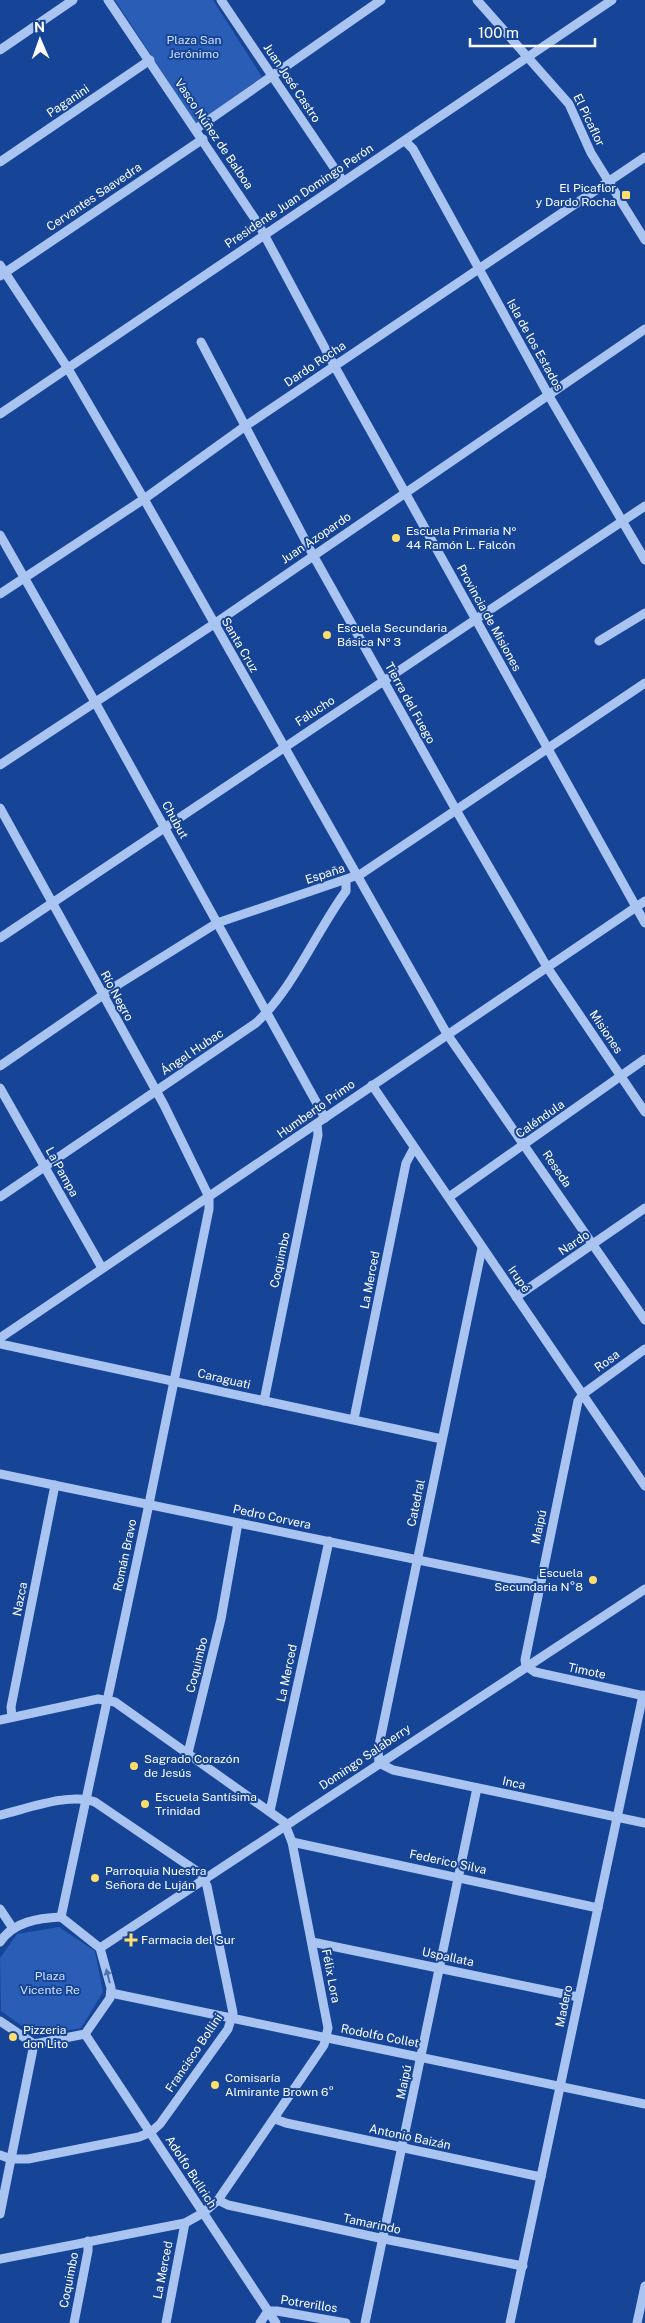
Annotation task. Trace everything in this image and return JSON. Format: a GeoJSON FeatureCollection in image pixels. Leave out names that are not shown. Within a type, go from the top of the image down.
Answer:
{"type":"FeatureCollection","features":[{"type":"Feature","properties":{"kind":"street"},"geometry":{"type":"LineString","coordinates":[[0,50],[73,0]]}},
{"type":"Feature","properties":{"kind":"street","name":"Vasco Núñez de Balboa"},"geometry":{"type":"LineString","coordinates":[[108,0],[150,60],[264,234]]}},
{"type":"Feature","properties":{"kind":"street"},"geometry":{"type":"LineString","coordinates":[[196,129],[271,74],[381,0]]}},
{"type":"Feature","properties":{"kind":"street","name":"El Picaflor"},"geometry":{"type":"LineString","coordinates":[[477,0],[569,104],[591,153],[645,240]]}},
{"type":"Feature","properties":{"kind":"street","name":"Juan José Castro"},"geometry":{"type":"LineString","coordinates":[[224,1],[343,181]]}},
{"type":"Feature","properties":{"kind":"street","name":"Presidente Juan Domingo Perón"},"geometry":{"type":"LineString","coordinates":[[0,414],[264,234],[529,58],[607,1]]}},
{"type":"Feature","properties":{"kind":"street","name":"Paganini"},"geometry":{"type":"LineString","coordinates":[[0,162],[150,60]]}},
{"type":"Feature","properties":{"kind":"street","name":"Cervantes Saavedra"},"geometry":{"type":"LineString","coordinates":[[2,271],[202,139]]}},
{"type":"Feature","properties":{"kind":"street","name":"Isla de los Estados"},"geometry":{"type":"LineString","coordinates":[[405,140],[413,149],[549,396],[645,560]]}},
{"type":"Feature","properties":{"kind":"street","name":"Dardo Rocha"},"geometry":{"type":"LineString","coordinates":[[0,594],[144,499],[334,365],[645,157]]}},
{"type":"Feature","properties":{"kind":"street","name":"Provincia de Misiones"},"geometry":{"type":"LineString","coordinates":[[264,234],[334,365],[406,492],[634,908],[645,923]]}},
{"type":"Feature","properties":{"kind":"street","name":"Santa Cruz"},"geometry":{"type":"LineString","coordinates":[[2,271],[68,368],[447,1034]]}},
{"type":"Feature","properties":{"kind":"street","name":"Juan Azopardo"},"geometry":{"type":"LineString","coordinates":[[0,765],[214,624],[645,329]]}},
{"type":"Feature","properties":{"kind":"street","name":"Tierra del Fuego"},"geometry":{"type":"LineString","coordinates":[[201,342],[244,427],[313,555],[456,810],[547,967]]}},
{"type":"Feature","properties":{"kind":"street","name":"Falucho"},"geometry":{"type":"LineString","coordinates":[[0,938],[645,506]]}},
{"type":"Feature","properties":{"kind":"street","name":"Chubut"},"geometry":{"type":"LineString","coordinates":[[0,535],[267,1013],[321,1121]]}},
{"type":"Feature","properties":{"kind":"street"},"geometry":{"type":"LineString","coordinates":[[600,641],[645,613]]}},
{"type":"Feature","properties":{"kind":"street","name":"España"},"geometry":{"type":"LineString","coordinates":[[0,1066],[103,996],[217,923],[356,876],[645,683]]}},
{"type":"Feature","properties":{"kind":"street","name":"Río Negro"},"geometry":{"type":"LineString","coordinates":[[0,808],[156,1091],[209,1197]]}},
{"type":"Feature","properties":{"kind":"street","name":"Ángel Hubac"},"geometry":{"type":"LineString","coordinates":[[0,1197],[256,1023],[267,1013],[346,891],[346,880]]}},
{"type":"Feature","properties":{"kind":"street","name":"Humberto Primo"},"geometry":{"type":"LineString","coordinates":[[0,1338],[645,901]]}},
{"type":"Feature","properties":{"kind":"street","name":"Misiones"},"geometry":{"type":"LineString","coordinates":[[547,967],[645,1112]]}},
{"type":"Feature","properties":{"kind":"street","name":"Reseda"},"geometry":{"type":"LineString","coordinates":[[447,1034],[645,1320]]}},
{"type":"Feature","properties":{"kind":"street","name":"Caléndula"},"geometry":{"type":"LineString","coordinates":[[448,1197],[525,1145],[645,1059]]}},
{"type":"Feature","properties":{"kind":"street","name":"Irupé"},"geometry":{"type":"LineString","coordinates":[[372,1085],[645,1486]]}},
{"type":"Feature","properties":{"kind":"street","name":"La Pampa"},"geometry":{"type":"LineString","coordinates":[[0,1088],[102,1268]]}},
{"type":"Feature","properties":{"kind":"street","name":"Coquimbo"},"geometry":{"type":"LineString","coordinates":[[264,1401],[321,1121]]}},
{"type":"Feature","properties":{"kind":"street","name":"La Merced"},"geometry":{"type":"LineString","coordinates":[[354,1419],[406,1163],[414,1148]]}},
{"type":"Feature","properties":{"kind":"street","name":"Román Bravo"},"geometry":{"type":"LineString","coordinates":[[61,1917],[149,1504],[209,1209],[209,1197]]}},
{"type":"Feature","properties":{"kind":"street","name":"Nardo"},"geometry":{"type":"LineString","coordinates":[[516,1296],[645,1208]]}},
{"type":"Feature","properties":{"kind":"street","name":"Catedral"},"geometry":{"type":"LineString","coordinates":[[379,1763],[378,1750],[416,1560],[482,1248]]}},
{"type":"Feature","properties":{"kind":"street","name":"Caraguati"},"geometry":{"type":"LineString","coordinates":[[0,1344],[442,1439]]}},
{"type":"Feature","properties":{"kind":"street","name":"Rosa"},"geometry":{"type":"LineString","coordinates":[[583,1394],[645,1349]]}},
{"type":"Feature","properties":{"kind":"street","name":"Maipú"},"geometry":{"type":"LineString","coordinates":[[526,1666],[525,1655],[576,1409],[583,1394]]}},
{"type":"Feature","properties":{"kind":"street","name":"Pedro Corvera"},"geometry":{"type":"LineString","coordinates":[[0,1474],[540,1585]]}},
{"type":"Feature","properties":{"kind":"street","name":"Nazca"},"geometry":{"type":"LineString","coordinates":[[12,1717],[11,1707],[55,1485]]}},
{"type":"Feature","properties":{"kind":"street","name":"Coquimbo"},"geometry":{"type":"LineString","coordinates":[[188,1753],[221,1619],[238,1523]]}},
{"type":"Feature","properties":{"kind":"street","name":"La Merced"},"geometry":{"type":"LineString","coordinates":[[270,1811],[329,1541]]}},
{"type":"Feature","properties":{"kind":"street","name":"Domingo Salaberry"},"geometry":{"type":"LineString","coordinates":[[100,1948],[645,1589]]}},
{"type":"Feature","properties":{"kind":"street","name":"Timote"},"geometry":{"type":"LineString","coordinates":[[526,1666],[535,1672],[644,1695]]}},
{"type":"Feature","properties":{"kind":"street","name":"Madero"},"geometry":{"type":"LineString","coordinates":[[510,2323],[578,1997],[644,1695]]}},
{"type":"Feature","properties":{"kind":"street"},"geometry":{"type":"LineString","coordinates":[[0,1720],[107,1699]]}},
{"type":"Feature","properties":{"kind":"street","name":"Félix Lora"},"geometry":{"type":"LineString","coordinates":[[107,1699],[115,1702],[188,1753],[270,1811],[286,1825],[292,1842],[312,1942],[328,2028],[327,2039]]}},
{"type":"Feature","properties":{"kind":"street","name":"Inca"},"geometry":{"type":"LineString","coordinates":[[379,1763],[393,1770],[645,1823]]}},
{"type":"Feature","properties":{"kind":"street","name":"Maipú"},"geometry":{"type":"LineString","coordinates":[[365,2323],[477,1788]]}},
{"type":"Feature","properties":{"kind":"street"},"geometry":{"type":"LineString","coordinates":[[0,1815],[72,1799],[86,1798],[96,1802],[205,1879]]}},
{"type":"Feature","properties":{"kind":"street","name":"Federico Silva"},"geometry":{"type":"LineString","coordinates":[[292,1842],[598,1908]]}},
{"type":"Feature","properties":{"kind":"street","name":"Francisco Bollini"},"geometry":{"type":"LineString","coordinates":[[151,2132],[166,2116],[233,2019],[205,1879]]}},
{"type":"Feature","properties":{"kind":"street"},"geometry":{"type":"LineString","coordinates":[[0,1908],[12,1928]]}},
{"type":"Feature","properties":{"kind":"street"},"geometry":{"type":"LineString","coordinates":[[0,1942],[12,1928],[61,1917],[100,1948],[111,1993],[108,2004],[86,2034],[34,2044],[0,2021]]}},
{"type":"Feature","properties":{"kind":"street","name":"Uspallata"},"geometry":{"type":"LineString","coordinates":[[312,1942],[578,1997]]}},
{"type":"Feature","properties":{"kind":"street","name":"Rodolfo Collet"},"geometry":{"type":"LineString","coordinates":[[111,1993],[645,2104]]}},
{"type":"Feature","properties":{"kind":"street","name":"Adolfo Bullrich"},"geometry":{"type":"LineString","coordinates":[[86,2034],[276,2323]]}},
{"type":"Feature","properties":{"kind":"street"},"geometry":{"type":"LineString","coordinates":[[0,2259],[185,2223],[204,2213],[218,2200],[275,2119],[327,2039]]}},
{"type":"Feature","properties":{"kind":"street"},"geometry":{"type":"LineString","coordinates":[[0,2214],[34,2044]]}},
{"type":"Feature","properties":{"kind":"street","name":"Antonio Baizán"},"geometry":{"type":"LineString","coordinates":[[275,2119],[286,2123],[541,2176]]}},
{"type":"Feature","properties":{"kind":"street"},"geometry":{"type":"LineString","coordinates":[[0,2155],[11,2160],[28,2159],[151,2132]]}},
{"type":"Feature","properties":{"kind":"street","name":"Tamarindo"},"geometry":{"type":"LineString","coordinates":[[218,2200],[228,2205],[384,2239],[522,2266]]}},
{"type":"Feature","properties":{"kind":"street","name":"La Merced"},"geometry":{"type":"LineString","coordinates":[[166,2323],[185,2223]]}},
{"type":"Feature","properties":{"kind":"street","name":"Coquimbo"},"geometry":{"type":"LineString","coordinates":[[74,2323],[88,2251],[88,2241]]}},
{"type":"Feature","properties":{"kind":"street"},"geometry":{"type":"LineString","coordinates":[[637,2323],[645,2286]]}},
{"type":"Feature","properties":{"kind":"street"},"geometry":{"type":"LineString","coordinates":[[260,2323],[268,2311]]}},
{"type":"Feature","properties":{"kind":"street","name":"Potrerillos"},"geometry":{"type":"LineString","coordinates":[[268,2311],[285,2311],[346,2323]]}},
{"type":"Feature","properties":{"kind":"green space","name":"Plaza San Jerónimo"},"geometry":{"type":"Polygon","coordinates":[[[115,0],[213,0],[262,77],[196,124],[115,0]]]}},
{"type":"Feature","properties":{"kind":"green space","name":"Plaza Vicente Re"},"geometry":{"type":"Polygon","coordinates":[[[59,1927],[95,1951],[103,1992],[81,2028],[36,2036],[1,2011],[0,1958],[17,1934],[59,1927]]]}},
{"type":"Feature","properties":{"kind":"place","name":"El Picaflor y Dardo Rocha"},"geometry":{"type":"Point","coordinates":[626,195]}},
{"type":"Feature","properties":{"kind":"place","name":"Escuela Primaria Nº 44 Ramón L. Falcón"},"geometry":{"type":"Point","coordinates":[396,538]}},
{"type":"Feature","properties":{"kind":"place","name":"Escuela Secundaria Básica Nº 3"},"geometry":{"type":"Point","coordinates":[327,635]}},
{"type":"Feature","properties":{"kind":"place","name":"Escuela Secundaria N°8"},"geometry":{"type":"Point","coordinates":[593,1580]}},
{"type":"Feature","properties":{"kind":"place","name":"Sagrado Corazón de Jesús"},"geometry":{"type":"Point","coordinates":[134,1766]}},
{"type":"Feature","properties":{"kind":"place","name":"Escuela Santísima Trinidad"},"geometry":{"type":"Point","coordinates":[145,1804]}},
{"type":"Feature","properties":{"kind":"place","name":"Parroquia Nuestra Señora de Luján"},"geometry":{"type":"Point","coordinates":[95,1878]}},
{"type":"Feature","properties":{"kind":"place","name":"Farmacia del Sur"},"geometry":{"type":"Point","coordinates":[131,1940]}},
{"type":"Feature","properties":{"kind":"place","name":"Pizzeria don Lito"},"geometry":{"type":"Point","coordinates":[13,2037]}},
{"type":"Feature","properties":{"kind":"place","name":"Comisaría Almirante Brown 6°"},"geometry":{"type":"Point","coordinates":[215,2085]}}]}
